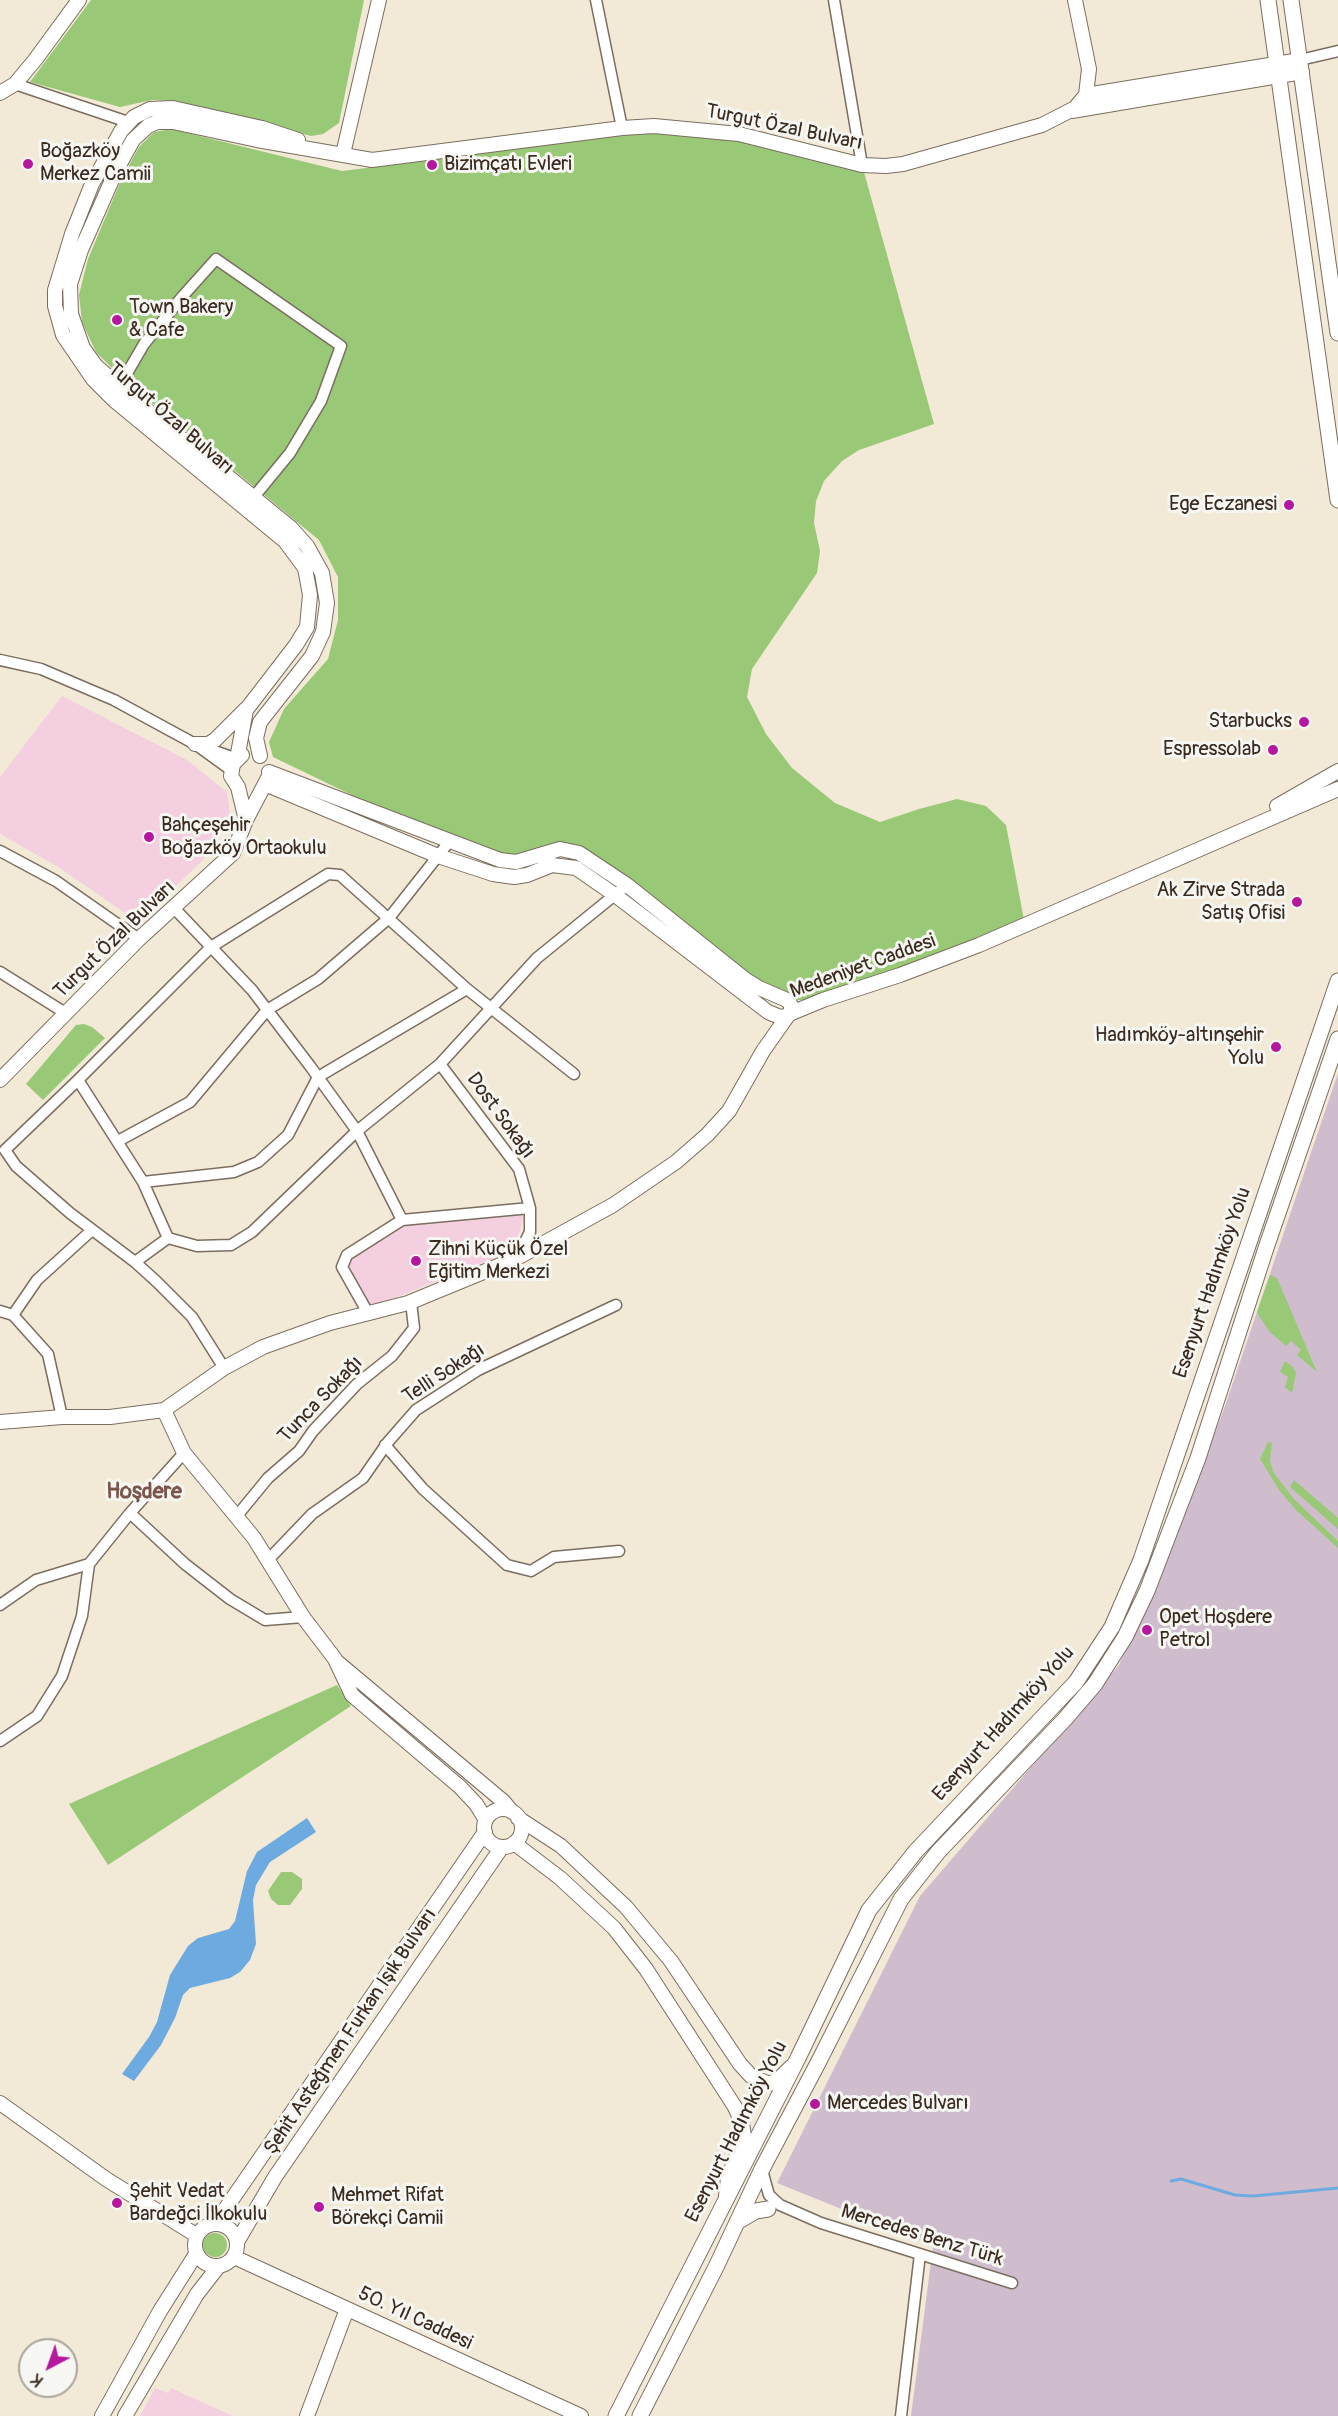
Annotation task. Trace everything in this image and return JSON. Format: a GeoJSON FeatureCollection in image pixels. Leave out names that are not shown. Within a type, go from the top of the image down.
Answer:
{"type":"FeatureCollection","features":[{"type":"Feature","properties":{"kind":"main road"},"geometry":{"type":"LineString","coordinates":[[1268,0],[1338,500]]}},
{"type":"Feature","properties":{"kind":"main road"},"geometry":{"type":"LineString","coordinates":[[1291,0],[1338,333]]}},
{"type":"Feature","properties":{"kind":"main road","name":"Esenyurt Hadımköy Yolu"},"geometry":{"type":"LineString","coordinates":[[616,2416],[798,2058],[858,1931],[876,1900],[916,1851],[1076,1682],[1112,1627],[1141,1560],[1338,981]]}},
{"type":"Feature","properties":{"kind":"main road","name":"Esenyurt Hadımköy Yolu"},"geometry":{"type":"LineString","coordinates":[[640,2416],[762,2169],[901,1899],[938,1852],[1065,1719],[1095,1684],[1125,1637],[1156,1567],[1198,1458],[1266,1248],[1338,1039]]}},
{"type":"Feature","properties":{"kind":"main road"},"geometry":{"type":"LineString","coordinates":[[1141,1560],[1156,1567]]}},
{"type":"Feature","properties":{"kind":"main road"},"geometry":{"type":"LineString","coordinates":[[737,2222],[756,2211],[768,2209]]}},
{"type":"Feature","properties":{"kind":"street"},"geometry":{"type":"LineString","coordinates":[[0,93],[15,84],[80,0]]}},
{"type":"Feature","properties":{"kind":"street"},"geometry":{"type":"LineString","coordinates":[[343,154],[379,0]]}},
{"type":"Feature","properties":{"kind":"street"},"geometry":{"type":"LineString","coordinates":[[596,0],[622,128]]}},
{"type":"Feature","properties":{"kind":"street"},"geometry":{"type":"LineString","coordinates":[[834,0],[862,165]]}},
{"type":"Feature","properties":{"kind":"street"},"geometry":{"type":"LineString","coordinates":[[1075,0],[1089,69],[1086,95],[1301,66],[1338,51]]}},
{"type":"Feature","properties":{"kind":"street","name":"Turgut Özal Bulvarı"},"geometry":{"type":"LineString","coordinates":[[260,756],[256,738],[260,722],[319,645],[326,620],[327,603],[322,573],[307,546],[291,528],[96,366],[83,348],[71,314],[70,284],[78,258],[106,189],[126,151],[141,130],[158,122],[173,122],[257,140],[372,160],[622,128],[654,126],[739,134],[862,165],[886,166],[903,164],[1026,130],[1067,112],[1278,69]]}},
{"type":"Feature","properties":{"kind":"street"},"geometry":{"type":"LineString","coordinates":[[15,84],[128,122]]}},
{"type":"Feature","properties":{"kind":"street","name":"Turgut Özal Bulvarı"},"geometry":{"type":"LineString","coordinates":[[1067,112],[1086,95]]}},
{"type":"Feature","properties":{"kind":"street","name":"Turgut Özal Bulvarı"},"geometry":{"type":"LineString","coordinates":[[234,764],[249,705],[297,645],[306,627],[310,595],[305,568],[285,541],[98,385],[71,350],[63,334],[57,316],[55,285],[72,234],[101,167],[128,122],[150,109],[173,108],[262,128],[343,154]]}},
{"type":"Feature","properties":{"kind":"street"},"geometry":{"type":"LineString","coordinates":[[119,387],[144,344],[216,259],[340,346],[321,401],[290,453],[253,498]]}},
{"type":"Feature","properties":{"kind":"street"},"geometry":{"type":"LineString","coordinates":[[0,660],[41,669],[114,700],[234,764]]}},
{"type":"Feature","properties":{"kind":"street"},"geometry":{"type":"LineString","coordinates":[[195,744],[208,744],[215,740],[249,705]]}},
{"type":"Feature","properties":{"kind":"street"},"geometry":{"type":"LineString","coordinates":[[246,820],[238,787],[231,776],[234,764],[248,753],[260,756],[265,760],[265,781]]}},
{"type":"Feature","properties":{"kind":"street"},"geometry":{"type":"LineString","coordinates":[[1196,849],[1338,771]]}},
{"type":"Feature","properties":{"kind":"street"},"geometry":{"type":"LineString","coordinates":[[238,787],[249,792],[265,781]]}},
{"type":"Feature","properties":{"kind":"street"},"geometry":{"type":"LineString","coordinates":[[265,781],[500,860],[516,862],[553,850],[567,849],[589,857],[746,980],[787,1000],[791,1005],[789,1014],[780,1017],[768,1012],[576,867],[552,865],[527,875],[503,876],[438,856],[265,781]]}},
{"type":"Feature","properties":{"kind":"street","name":"Turgut Özal Bulvarı"},"geometry":{"type":"LineString","coordinates":[[0,1080],[140,939],[233,853],[265,781]]}},
{"type":"Feature","properties":{"kind":"street"},"geometry":{"type":"LineString","coordinates":[[1196,849],[1338,789]]}},
{"type":"Feature","properties":{"kind":"street"},"geometry":{"type":"LineString","coordinates":[[118,1141],[190,1102],[267,1010],[318,979],[388,918],[449,842]]}},
{"type":"Feature","properties":{"kind":"street","name":"Medeniyet Caddesi"},"geometry":{"type":"LineString","coordinates":[[164,1410],[224,1368],[263,1347],[330,1323],[411,1302],[515,1259],[614,1205],[676,1162],[707,1136],[729,1111],[763,1052],[789,1014],[979,945],[1196,849]]}},
{"type":"Feature","properties":{"kind":"street"},"geometry":{"type":"LineString","coordinates":[[0,851],[56,881],[140,939]]}},
{"type":"Feature","properties":{"kind":"street"},"geometry":{"type":"LineString","coordinates":[[224,1368],[192,1317],[135,1262],[92,1230],[2,1152],[212,947],[328,874],[340,875],[467,989],[574,1074]]}},
{"type":"Feature","properties":{"kind":"street"},"geometry":{"type":"LineString","coordinates":[[168,1238],[197,1246],[231,1245],[252,1232],[357,1131],[440,1064],[492,1010],[537,958],[627,885]]}},
{"type":"Feature","properties":{"kind":"street"},"geometry":{"type":"LineString","coordinates":[[174,908],[212,947],[267,1010],[318,1077],[357,1131],[402,1220]]}},
{"type":"Feature","properties":{"kind":"street"},"geometry":{"type":"LineString","coordinates":[[0,972],[67,1014]]}},
{"type":"Feature","properties":{"kind":"street"},"geometry":{"type":"LineString","coordinates":[[143,1182],[234,1172],[258,1162],[288,1135],[318,1077],[467,989]]}},
{"type":"Feature","properties":{"kind":"street","name":"Dost Sokağı"},"geometry":{"type":"LineString","coordinates":[[440,1064],[519,1169],[530,1208],[530,1232],[515,1259]]}},
{"type":"Feature","properties":{"kind":"street"},"geometry":{"type":"LineString","coordinates":[[78,1080],[143,1182],[168,1238]]}},
{"type":"Feature","properties":{"kind":"street"},"geometry":{"type":"LineString","coordinates":[[368,1313],[342,1267],[347,1255],[402,1220],[530,1208]]}},
{"type":"Feature","properties":{"kind":"street"},"geometry":{"type":"LineString","coordinates":[[13,1315],[38,1280],[92,1230]]}},
{"type":"Feature","properties":{"kind":"street"},"geometry":{"type":"LineString","coordinates":[[135,1262],[168,1238]]}},
{"type":"Feature","properties":{"kind":"street","name":"Tunca Sokağı"},"geometry":{"type":"LineString","coordinates":[[236,1517],[268,1478],[299,1451],[313,1431],[357,1384],[392,1356],[414,1328],[411,1302]]}},
{"type":"Feature","properties":{"kind":"street","name":"Telli Sokağı"},"geometry":{"type":"LineString","coordinates":[[268,1560],[312,1514],[363,1478],[385,1445],[416,1410],[478,1370],[616,1305]]}},
{"type":"Feature","properties":{"kind":"street"},"geometry":{"type":"LineString","coordinates":[[0,1311],[13,1315],[48,1354],[62,1418]]}},
{"type":"Feature","properties":{"kind":"street"},"geometry":{"type":"LineString","coordinates":[[0,1422],[110,1417],[164,1410],[184,1453],[268,1560],[303,1617],[335,1659],[504,1802],[515,1815],[522,1827],[521,1833],[508,1845]]}},
{"type":"Feature","properties":{"kind":"street"},"geometry":{"type":"LineString","coordinates":[[385,1445],[423,1490],[507,1565],[531,1571],[554,1557],[619,1551]]}},
{"type":"Feature","properties":{"kind":"street"},"geometry":{"type":"LineString","coordinates":[[0,1741],[37,1716],[62,1676],[82,1616],[89,1564],[130,1513],[184,1453]]}},
{"type":"Feature","properties":{"kind":"street"},"geometry":{"type":"LineString","coordinates":[[130,1513],[185,1564],[230,1599],[265,1620],[303,1617]]}},
{"type":"Feature","properties":{"kind":"street"},"geometry":{"type":"LineString","coordinates":[[0,1605],[36,1580],[89,1564]]}},
{"type":"Feature","properties":{"kind":"street"},"geometry":{"type":"LineString","coordinates":[[335,1659],[347,1687],[359,1703],[455,1783],[476,1804],[491,1842],[508,1845],[560,1878],[614,1928],[646,1969],[735,2107],[742,2123],[744,2136],[728,2178],[726,2202]]}},
{"type":"Feature","properties":{"kind":"street"},"geometry":{"type":"LineString","coordinates":[[485,1826],[494,1811],[500,1810],[515,1815],[575,1858],[626,1907],[671,1961],[740,2064],[751,2076],[764,2084],[775,2082],[798,2058]]}},
{"type":"Feature","properties":{"kind":"street","name":"Şehit Asteğmen Furkan Işık Bulvarı"},"geometry":{"type":"LineString","coordinates":[[215,2224],[485,1826]]}},
{"type":"Feature","properties":{"kind":"street","name":"Şehit Asteğmen Furkan Işık Bulvarı"},"geometry":{"type":"LineString","coordinates":[[237,2242],[275,2177],[508,1845]]}},
{"type":"Feature","properties":{"kind":"street"},"geometry":{"type":"LineString","coordinates":[[0,2103],[106,2180],[196,2235]]}},
{"type":"Feature","properties":{"kind":"street","name":"Mercedes Benz Türk"},"geometry":{"type":"LineString","coordinates":[[762,2169],[769,2195],[780,2205],[821,2223],[1012,2283]]}},
{"type":"Feature","properties":{"kind":"street","name":"Mercedes Benz Türk"},"geometry":{"type":"LineString","coordinates":[[750,2193],[768,2209],[812,2224],[821,2223]]}},
{"type":"Feature","properties":{"kind":"street"},"geometry":{"type":"LineString","coordinates":[[102,2416],[160,2311],[195,2254],[196,2235],[203,2228],[215,2224],[227,2227],[237,2242],[234,2257],[225,2265],[218,2267],[205,2264],[195,2254]]}},
{"type":"Feature","properties":{"kind":"street"},"geometry":{"type":"LineString","coordinates":[[901,2416],[920,2254]]}},
{"type":"Feature","properties":{"kind":"street","name":"50. Yıl Caddesi"},"geometry":{"type":"LineString","coordinates":[[234,2257],[581,2416]]}},
{"type":"Feature","properties":{"kind":"street"},"geometry":{"type":"LineString","coordinates":[[125,2416],[197,2294],[218,2267]]}},
{"type":"Feature","properties":{"kind":"street"},"geometry":{"type":"LineString","coordinates":[[307,2416],[347,2309]]}},
{"type":"Feature","properties":{"kind":"shaded area"},"geometry":{"type":"Polygon","coordinates":[[[62,696],[187,760],[227,792],[230,814],[204,859],[138,922],[60,868],[0,834],[0,777],[62,696]]]}},
{"type":"Feature","properties":{"kind":"shaded area"},"geometry":{"type":"Polygon","coordinates":[[[1338,1073],[1338,2416],[911,2416],[933,2246],[777,2183],[920,1896],[1119,1665],[1167,1554],[1224,1409],[1338,1073]]]}},
{"type":"Feature","properties":{"kind":"shaded area","name":"Zihni Küçük Özel Eğitim Merkezi"},"geometry":{"type":"Polygon","coordinates":[[[520,1209],[523,1218],[520,1231],[510,1252],[374,1306],[362,1300],[342,1267],[347,1255],[402,1220],[520,1209]]]}},
{"type":"Feature","properties":{"kind":"shaded area"},"geometry":{"type":"Polygon","coordinates":[[[155,2388],[168,2393],[171,2388],[233,2416],[140,2416],[155,2388]]]}},
{"type":"Feature","properties":{"kind":"green space"},"geometry":{"type":"Polygon","coordinates":[[[91,0],[364,0],[339,123],[323,134],[311,136],[174,101],[152,100],[120,107],[30,82],[91,0]]]}},
{"type":"Feature","properties":{"kind":"green space"},"geometry":{"type":"Polygon","coordinates":[[[622,128],[703,129],[862,165],[934,424],[859,450],[842,461],[824,481],[816,501],[814,523],[820,551],[817,573],[752,669],[747,697],[766,734],[792,768],[835,803],[880,822],[957,799],[986,806],[1006,825],[1025,925],[823,1000],[787,1000],[779,996],[579,853],[530,859],[449,842],[273,757],[269,742],[284,709],[328,659],[338,620],[338,577],[319,540],[124,380],[96,352],[82,322],[79,295],[88,259],[122,178],[139,147],[154,132],[171,129],[342,171],[622,128]]]}},
{"type":"Feature","properties":{"kind":"green space"},"geometry":{"type":"Polygon","coordinates":[[[84,1024],[92,1027],[105,1038],[43,1100],[26,1084],[76,1025],[84,1024]]]}},
{"type":"Feature","properties":{"kind":"green space"},"geometry":{"type":"Polygon","coordinates":[[[1270,1275],[1277,1278],[1317,1372],[1297,1355],[1301,1350],[1291,1341],[1286,1346],[1269,1331],[1257,1312],[1270,1275]]]}},
{"type":"Feature","properties":{"kind":"green space"},"geometry":{"type":"Polygon","coordinates":[[[1285,1361],[1293,1367],[1296,1373],[1292,1393],[1285,1387],[1288,1377],[1280,1372],[1285,1361]]]}},
{"type":"Feature","properties":{"kind":"green space"},"geometry":{"type":"Polygon","coordinates":[[[1268,1442],[1272,1443],[1270,1460],[1273,1472],[1294,1499],[1338,1541],[1338,1548],[1296,1510],[1279,1490],[1260,1459],[1268,1442]]]}},
{"type":"Feature","properties":{"kind":"green space"},"geometry":{"type":"Polygon","coordinates":[[[1294,1480],[1338,1518],[1338,1529],[1290,1487],[1294,1480]]]}},
{"type":"Feature","properties":{"kind":"green space"},"geometry":{"type":"Polygon","coordinates":[[[337,1685],[351,1706],[108,1865],[69,1804],[337,1685]]]}},
{"type":"Feature","properties":{"kind":"green space"},"geometry":{"type":"Polygon","coordinates":[[[281,1872],[292,1872],[302,1879],[302,1889],[290,1905],[278,1905],[271,1899],[268,1891],[281,1872]]]}},
{"type":"Feature","properties":{"kind":"green space"},"geometry":{"type":"Polygon","coordinates":[[[215,2233],[220,2234],[226,2240],[226,2250],[220,2256],[215,2257],[210,2256],[204,2250],[203,2245],[204,2240],[210,2234],[215,2233]]]}},
{"type":"Feature","properties":{"kind":"water"},"geometry":{"type":"Polygon","coordinates":[[[307,1818],[316,1832],[270,1862],[256,1885],[253,1900],[256,1944],[250,1960],[240,1972],[230,1978],[190,1988],[183,1995],[175,2018],[161,2045],[134,2081],[122,2074],[157,2022],[170,1975],[188,1946],[198,1938],[229,1929],[235,1921],[247,1871],[257,1852],[307,1818]]]}},
{"type":"Feature","properties":{"kind":"waterway"},"geometry":{"type":"LineString","coordinates":[[1171,2181],[1181,2179],[1235,2195],[1253,2196],[1338,2188]]}},
{"type":"Feature","properties":{"kind":"place","name":"Boğazköy Merkez Camii"},"geometry":{"type":"Point","coordinates":[28,164]}},
{"type":"Feature","properties":{"kind":"place","name":"Bizimçatı Evleri"},"geometry":{"type":"Point","coordinates":[432,165]}},
{"type":"Feature","properties":{"kind":"place","name":"Town Bakery & Cafe"},"geometry":{"type":"Point","coordinates":[117,320]}},
{"type":"Feature","properties":{"kind":"place","name":"Ege Eczanesi"},"geometry":{"type":"Point","coordinates":[1289,505]}},
{"type":"Feature","properties":{"kind":"place","name":"Starbucks"},"geometry":{"type":"Point","coordinates":[1304,722]}},
{"type":"Feature","properties":{"kind":"place","name":"Espressolab"},"geometry":{"type":"Point","coordinates":[1273,750]}},
{"type":"Feature","properties":{"kind":"place","name":"Bahçeşehir Boğazköy Ortaokulu"},"geometry":{"type":"Point","coordinates":[149,837]}},
{"type":"Feature","properties":{"kind":"place","name":"Ak Zirve Strada Satış Ofisi"},"geometry":{"type":"Point","coordinates":[1297,902]}},
{"type":"Feature","properties":{"kind":"place","name":"Hadımköy-altınşehir Yolu"},"geometry":{"type":"Point","coordinates":[1276,1047]}},
{"type":"Feature","properties":{"kind":"place","name":"Zihni Küçük Özel Eğitim Merkezi"},"geometry":{"type":"Point","coordinates":[416,1261]}},
{"type":"Feature","properties":{"kind":"place","name":"Opet Hoşdere Petrol"},"geometry":{"type":"Point","coordinates":[1147,1630]}},
{"type":"Feature","properties":{"kind":"place","name":"Mercedes Bulvarı"},"geometry":{"type":"Point","coordinates":[815,2104]}},
{"type":"Feature","properties":{"kind":"place","name":"Şehit Vedat Bardeğci İlkokulu"},"geometry":{"type":"Point","coordinates":[117,2203]}},
{"type":"Feature","properties":{"kind":"place","name":"Mehmet Rifat Börekçi Camii"},"geometry":{"type":"Point","coordinates":[319,2207]}},
{"type":"Feature","properties":{"kind":"district","name":"Hoşdere"},"geometry":{"type":"Point","coordinates":[144,1492]}}]}
